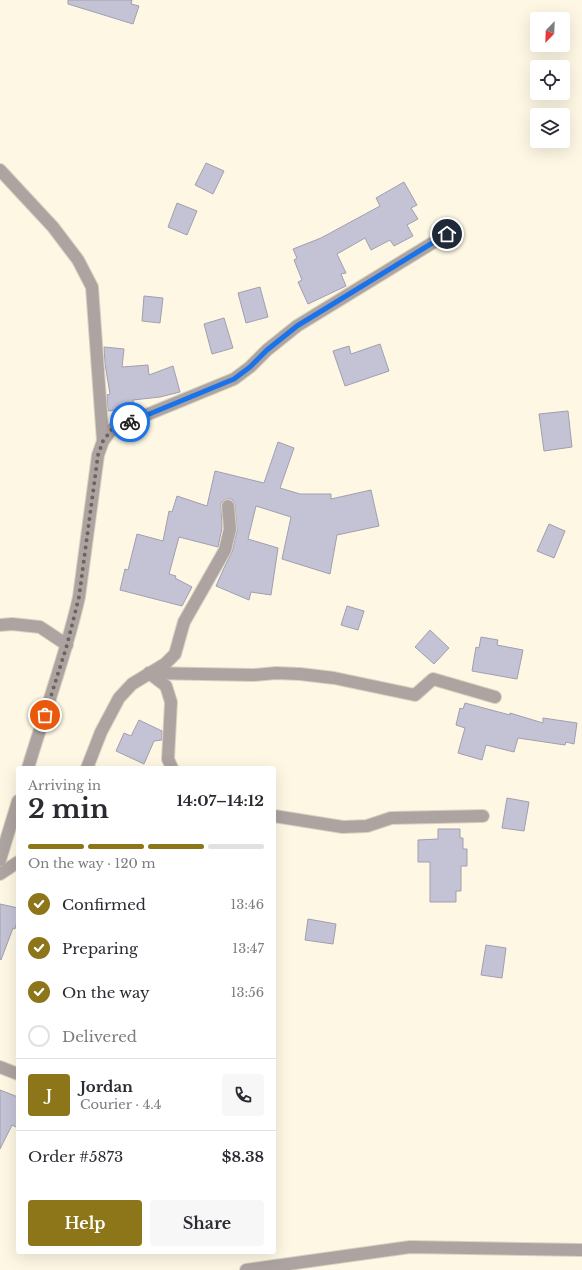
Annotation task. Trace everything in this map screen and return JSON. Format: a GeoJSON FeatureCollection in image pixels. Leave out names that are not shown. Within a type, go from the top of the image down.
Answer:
{"type":"FeatureCollection","features":[{"type":"Feature","properties":{"kind":"street"},"geometry":{"type":"LineString","coordinates":[[0,170],[53,228],[78,260],[92,287],[103,441]]}},
{"type":"Feature","properties":{"kind":"street"},"geometry":{"type":"LineString","coordinates":[[29,766],[67,645],[79,597],[98,455],[103,441],[112,429],[234,379],[297,326],[447,234]]}},
{"type":"Feature","properties":{"kind":"street"},"geometry":{"type":"LineString","coordinates":[[88,766],[101,732],[119,698],[132,684],[165,664],[175,654],[184,622],[225,550],[230,529],[228,506]]}},
{"type":"Feature","properties":{"kind":"street"},"geometry":{"type":"LineString","coordinates":[[0,625],[12,624],[40,627],[67,645]]}},
{"type":"Feature","properties":{"kind":"street"},"geometry":{"type":"LineString","coordinates":[[148,674],[300,674],[334,678],[415,695],[433,679],[495,696]]}},
{"type":"Feature","properties":{"kind":"street"},"geometry":{"type":"LineString","coordinates":[[148,674],[166,686],[171,702],[168,759],[171,766]]}},
{"type":"Feature","properties":{"kind":"street"},"geometry":{"type":"LineString","coordinates":[[0,860],[16,808]]}},
{"type":"Feature","properties":{"kind":"street"},"geometry":{"type":"LineString","coordinates":[[276,816],[343,827],[368,826],[391,818],[482,816]]}},
{"type":"Feature","properties":{"kind":"street"},"geometry":{"type":"LineString","coordinates":[[0,874],[16,863]]}},
{"type":"Feature","properties":{"kind":"street"},"geometry":{"type":"LineString","coordinates":[[0,1068],[16,1073]]}},
{"type":"Feature","properties":{"kind":"street"},"geometry":{"type":"LineString","coordinates":[[246,1270],[410,1247],[582,1250]]}},
{"type":"Feature","properties":{"kind":"building"},"geometry":{"type":"Polygon","coordinates":[[[68,0],[132,0],[131,4],[139,6],[133,24],[68,4],[68,0]]]}},
{"type":"Feature","properties":{"kind":"building"},"geometry":{"type":"Polygon","coordinates":[[[206,163],[224,171],[213,194],[195,185],[206,163]]]}},
{"type":"Feature","properties":{"kind":"building"},"geometry":{"type":"Polygon","coordinates":[[[404,182],[417,205],[411,208],[418,219],[407,225],[413,236],[394,246],[390,240],[371,250],[365,238],[337,254],[346,273],[341,274],[346,286],[308,304],[298,282],[302,280],[294,260],[297,258],[293,249],[321,238],[380,206],[376,198],[404,182]]]}},
{"type":"Feature","properties":{"kind":"building"},"geometry":{"type":"Polygon","coordinates":[[[177,203],[197,211],[187,235],[168,227],[177,203]]]}},
{"type":"Feature","properties":{"kind":"building"},"geometry":{"type":"Polygon","coordinates":[[[260,287],[268,317],[246,323],[238,293],[260,287]]]}},
{"type":"Feature","properties":{"kind":"building"},"geometry":{"type":"Polygon","coordinates":[[[144,296],[163,298],[160,323],[142,321],[144,296]]]}},
{"type":"Feature","properties":{"kind":"building"},"geometry":{"type":"Polygon","coordinates":[[[224,318],[233,348],[212,354],[204,324],[224,318]]]}},
{"type":"Feature","properties":{"kind":"building"},"geometry":{"type":"Polygon","coordinates":[[[380,344],[389,371],[345,386],[333,351],[349,346],[351,354],[380,344]]]}},
{"type":"Feature","properties":{"kind":"building"},"geometry":{"type":"Polygon","coordinates":[[[104,347],[124,349],[122,367],[148,365],[149,375],[173,366],[180,392],[160,397],[133,400],[134,408],[108,411],[107,395],[110,394],[104,347]]]}},
{"type":"Feature","properties":{"kind":"building"},"geometry":{"type":"Polygon","coordinates":[[[568,411],[572,447],[544,451],[539,414],[568,411]]]}},
{"type":"Feature","properties":{"kind":"building"},"geometry":{"type":"Polygon","coordinates":[[[278,442],[294,448],[280,488],[300,494],[331,494],[331,499],[371,490],[379,526],[337,535],[330,574],[282,559],[291,517],[256,506],[248,539],[278,548],[271,595],[251,592],[249,600],[216,586],[232,552],[237,531],[235,505],[232,499],[228,499],[221,503],[222,528],[218,547],[179,537],[169,574],[176,576],[175,578],[192,587],[182,606],[120,590],[125,569],[128,570],[137,534],[163,541],[169,511],[172,512],[177,496],[207,506],[215,471],[264,483],[278,442]]]}},
{"type":"Feature","properties":{"kind":"building"},"geometry":{"type":"Polygon","coordinates":[[[549,524],[565,531],[554,558],[537,551],[549,524]]]}},
{"type":"Feature","properties":{"kind":"building"},"geometry":{"type":"Polygon","coordinates":[[[347,606],[364,611],[358,630],[341,625],[347,606]]]}},
{"type":"Feature","properties":{"kind":"building"},"geometry":{"type":"Polygon","coordinates":[[[430,630],[449,648],[434,664],[415,647],[430,630]]]}},
{"type":"Feature","properties":{"kind":"building"},"geometry":{"type":"Polygon","coordinates":[[[481,637],[498,640],[497,645],[523,650],[517,679],[472,671],[476,647],[479,648],[481,637]]]}},
{"type":"Feature","properties":{"kind":"building"},"geometry":{"type":"Polygon","coordinates":[[[465,703],[510,715],[510,713],[543,723],[543,718],[577,723],[574,744],[566,742],[565,745],[518,738],[514,752],[486,745],[482,760],[458,753],[465,728],[456,725],[460,708],[463,709],[465,703]]]}},
{"type":"Feature","properties":{"kind":"building"},"geometry":{"type":"Polygon","coordinates":[[[139,720],[162,731],[162,740],[154,741],[144,764],[116,751],[124,733],[131,736],[139,720]]]}},
{"type":"Feature","properties":{"kind":"building"},"geometry":{"type":"Polygon","coordinates":[[[507,798],[529,802],[524,831],[502,828],[507,798]]]}},
{"type":"Feature","properties":{"kind":"building"},"geometry":{"type":"Polygon","coordinates":[[[438,829],[460,829],[460,838],[463,838],[463,849],[467,849],[467,866],[461,866],[461,891],[456,891],[456,902],[430,902],[430,862],[418,862],[418,840],[438,839],[438,829]]]}},
{"type":"Feature","properties":{"kind":"building"},"geometry":{"type":"Polygon","coordinates":[[[0,904],[16,908],[16,925],[15,929],[13,928],[1,960],[0,904]]]}},
{"type":"Feature","properties":{"kind":"building"},"geometry":{"type":"Polygon","coordinates":[[[308,919],[336,924],[333,944],[305,940],[308,919]]]}},
{"type":"Feature","properties":{"kind":"building"},"geometry":{"type":"Polygon","coordinates":[[[486,945],[506,948],[502,978],[481,975],[486,945]]]}},
{"type":"Feature","properties":{"kind":"building"},"geometry":{"type":"Polygon","coordinates":[[[0,1090],[16,1096],[16,1127],[12,1125],[0,1149],[0,1090]]]}},
{"type":"Feature","properties":{"kind":"way so far"},"geometry":{"type":"LineString","coordinates":[[45,715],[67,645],[79,597],[98,455],[103,441],[112,429],[130,422]]}},
{"type":"Feature","properties":{"kind":"route"},"geometry":{"type":"LineString","coordinates":[[130,422],[234,379],[297,326],[447,234]]}}]}
